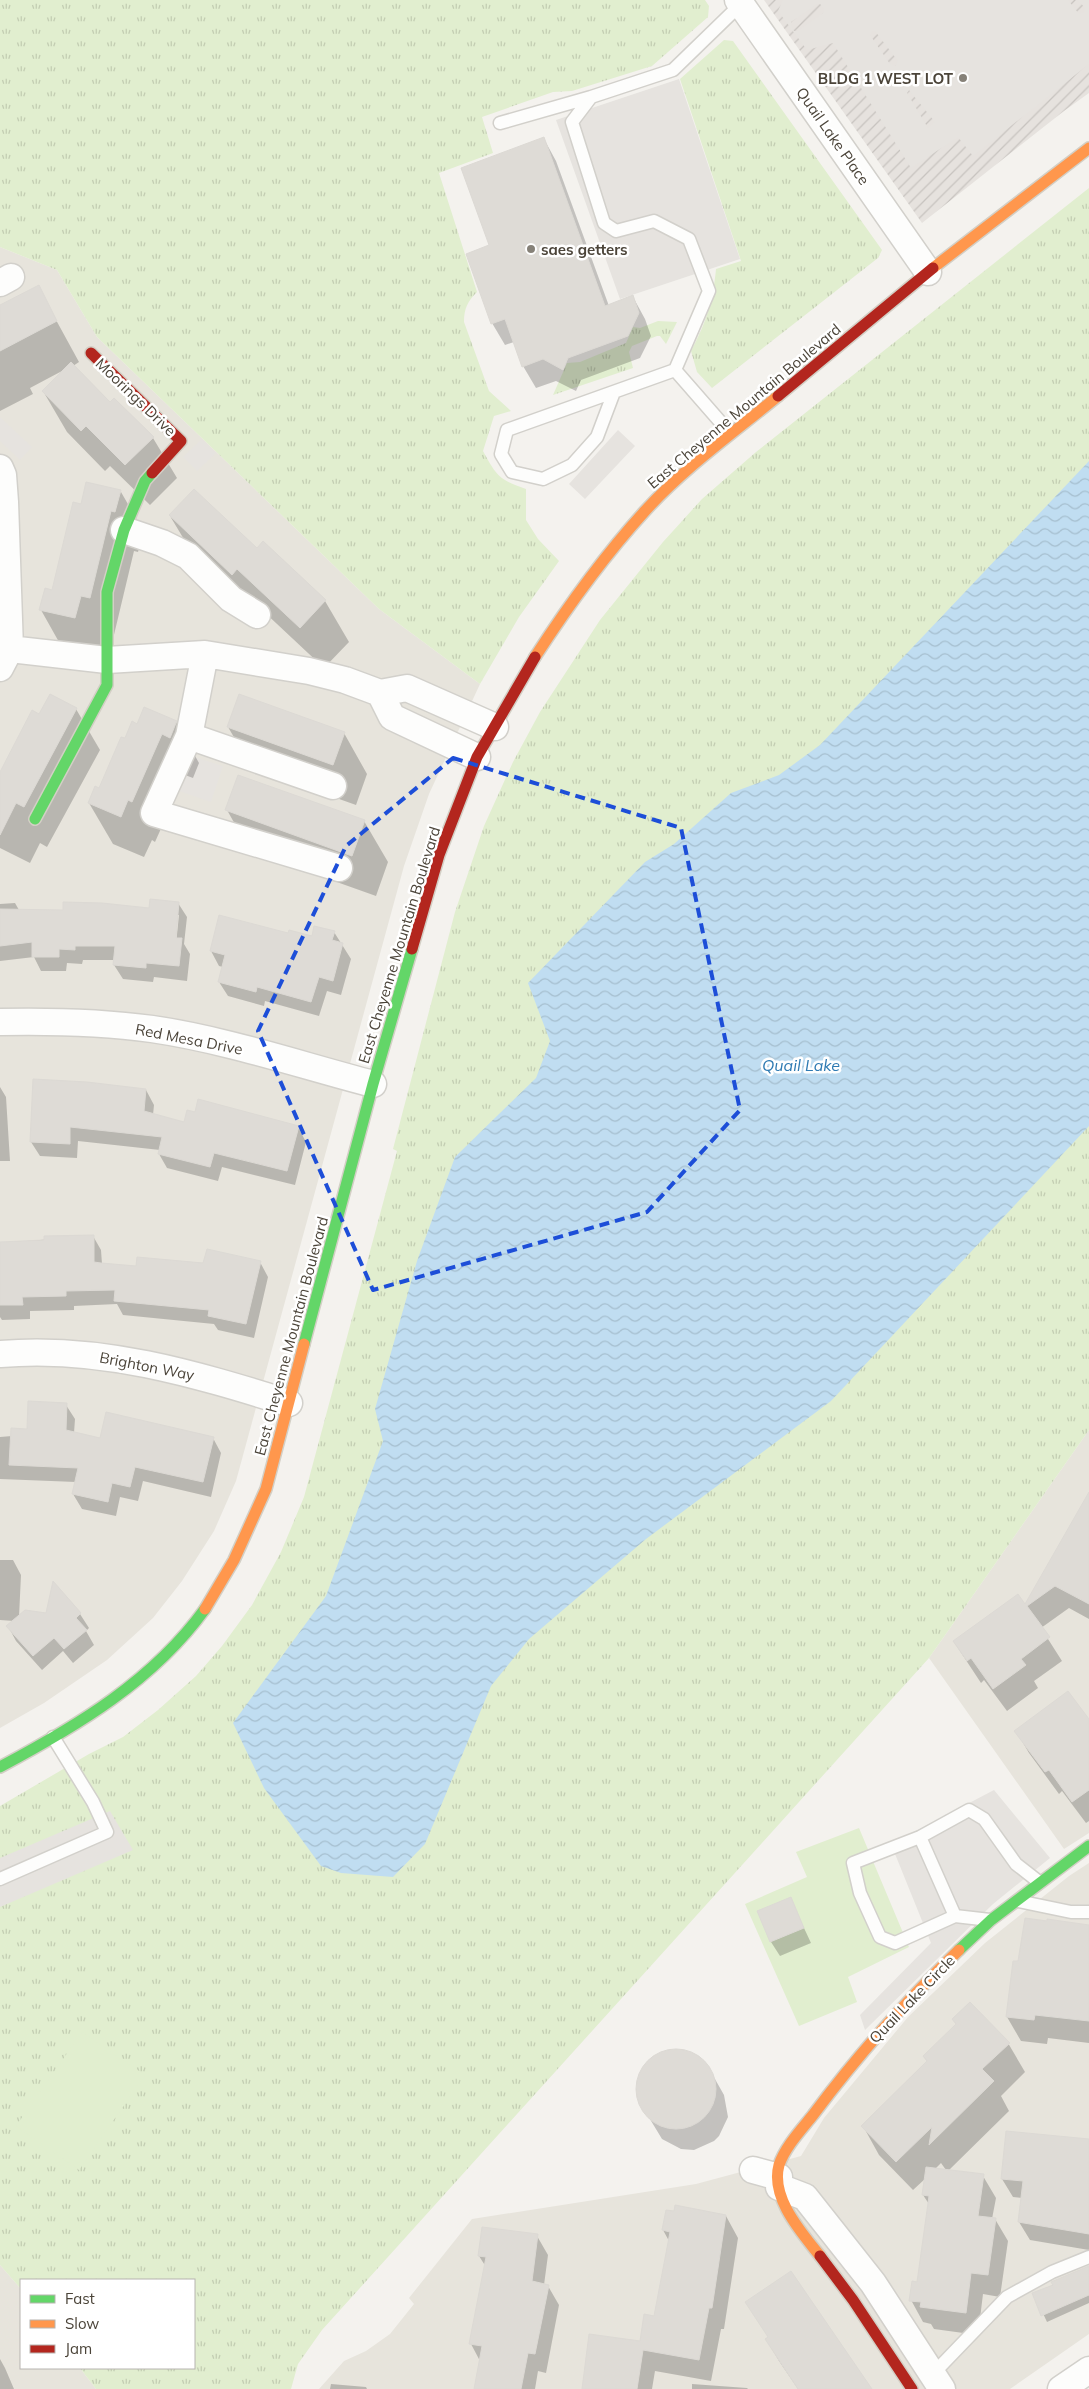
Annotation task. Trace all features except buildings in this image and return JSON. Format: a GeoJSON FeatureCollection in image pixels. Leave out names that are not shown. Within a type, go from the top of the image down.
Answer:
{"type":"FeatureCollection","features":[{"type":"Feature","properties":{"kind":"street","name":"Quail Lake Place"},"geometry":{"type":"LineString","coordinates":[[739,2],[928,272]]}},
{"type":"Feature","properties":{"kind":"street","name":"East Cheyenne Mountain Boulevard"},"geometry":{"type":"LineString","coordinates":[[0,1767],[98,1708],[169,1652],[214,1596],[240,1550],[259,1507],[290,1403],[373,1084],[439,855],[477,757],[531,663],[571,602],[606,556],[645,511],[680,476],[928,272],[1089,148]]}},
{"type":"Feature","properties":{"kind":"street","name":"Moorings Drive"},"geometry":{"type":"LineString","coordinates":[[36,819],[106,685],[107,592],[124,530],[145,481],[181,441],[91,353]]}},
{"type":"Feature","properties":{"kind":"street"},"geometry":{"type":"LineString","coordinates":[[0,468],[3,475],[5,502],[3,655],[107,660],[205,654],[309,671],[345,680],[380,693],[407,688],[495,726]]}},
{"type":"Feature","properties":{"kind":"street"},"geometry":{"type":"LineString","coordinates":[[124,530],[162,542],[188,556],[231,599],[257,615]]}},
{"type":"Feature","properties":{"kind":"street"},"geometry":{"type":"LineString","coordinates":[[205,654],[189,736],[154,812],[339,868]]}},
{"type":"Feature","properties":{"kind":"street"},"geometry":{"type":"LineString","coordinates":[[380,693],[392,717],[477,757]]}},
{"type":"Feature","properties":{"kind":"street"},"geometry":{"type":"LineString","coordinates":[[189,736],[333,786]]}},
{"type":"Feature","properties":{"kind":"street","name":"Red Mesa Drive"},"geometry":{"type":"LineString","coordinates":[[0,1022],[86,1022],[153,1030],[206,1040],[373,1084]]}},
{"type":"Feature","properties":{"kind":"street","name":"Brighton Way"},"geometry":{"type":"LineString","coordinates":[[0,1354],[57,1352],[109,1357],[162,1366],[210,1378],[290,1403]]}},
{"type":"Feature","properties":{"kind":"street","name":"Quail Lake Circle"},"geometry":{"type":"LineString","coordinates":[[779,2182],[780,2166],[790,2145],[853,2062],[932,1976],[991,1920],[1089,1846]]}},
{"type":"Feature","properties":{"kind":"street"},"geometry":{"type":"LineString","coordinates":[[753,2170],[805,2197],[872,2283],[926,2385]]}},
{"type":"Feature","properties":{"kind":"street"},"geometry":{"type":"LineString","coordinates":[[1061,2389],[1089,2370]]}},
{"type":"Feature","properties":{"kind":"lane"},"geometry":{"type":"LineString","coordinates":[[500,123],[591,97],[674,70],[739,2]]}},
{"type":"Feature","properties":{"kind":"lane"},"geometry":{"type":"LineString","coordinates":[[591,97],[572,122],[604,223],[616,231],[654,221],[689,239],[709,291],[675,370],[507,430],[501,454],[512,472],[544,479],[572,465],[597,437],[614,392]]}},
{"type":"Feature","properties":{"kind":"lane"},"geometry":{"type":"LineString","coordinates":[[675,370],[730,433]]}},
{"type":"Feature","properties":{"kind":"lane"},"geometry":{"type":"LineString","coordinates":[[0,1879],[107,1832],[93,1802],[53,1736]]}},
{"type":"Feature","properties":{"kind":"lane"},"geometry":{"type":"LineString","coordinates":[[991,1920],[955,1916],[895,1943],[880,1937],[860,1892],[853,1863],[920,1837],[969,1810],[984,1819],[1016,1864],[1039,1882]]}},
{"type":"Feature","properties":{"kind":"lane"},"geometry":{"type":"LineString","coordinates":[[920,1837],[955,1916]]}},
{"type":"Feature","properties":{"kind":"lane"},"geometry":{"type":"LineString","coordinates":[[1015,1901],[1072,1912],[1089,1912]]}},
{"type":"Feature","properties":{"kind":"lane"},"geometry":{"type":"LineString","coordinates":[[926,2385],[1007,2297],[1052,2272],[1089,2257]]}},
{"type":"Feature","properties":{"kind":"highlighted area"},"geometry":{"type":"Polygon","coordinates":[[[453,758],[681,828],[740,1110],[647,1212],[373,1290],[258,1031],[346,846],[453,758]]]}},
{"type":"Feature","properties":{"kind":"shaded area","name":"BLDG 1 WEST LOT"},"geometry":{"type":"Polygon","coordinates":[[[764,0],[1089,0],[1089,93],[922,223],[764,0]]]}},
{"type":"Feature","properties":{"kind":"shaded area","name":"BLDG 1 WEST LOT"},"geometry":{"type":"Polygon","coordinates":[[[783,0],[1068,0],[1079,14],[1084,12],[1085,8],[1078,0],[1089,0],[1089,64],[973,156],[958,137],[911,168],[833,43],[807,50],[778,11],[783,0]],[[817,4],[791,22],[794,31],[798,31],[823,13],[824,8],[817,4]],[[872,31],[870,35],[890,64],[895,66],[898,61],[875,31],[872,31]],[[909,90],[907,93],[928,128],[935,122],[909,90]]]}},
{"type":"Feature","properties":{"kind":"shaded area"},"geometry":{"type":"Polygon","coordinates":[[[679,79],[740,259],[620,299],[556,120],[679,79]]]}},
{"type":"Feature","properties":{"kind":"shaded area"},"geometry":{"type":"Polygon","coordinates":[[[0,247],[57,270],[97,337],[379,609],[480,684],[429,794],[404,866],[236,1481],[214,1531],[182,1581],[153,1618],[107,1660],[44,1703],[0,1728],[0,247]]]}},
{"type":"Feature","properties":{"kind":"shaded area"},"geometry":{"type":"Polygon","coordinates":[[[0,417],[32,447],[20,460],[0,441],[0,417]]]}},
{"type":"Feature","properties":{"kind":"shaded area"},"geometry":{"type":"Polygon","coordinates":[[[618,430],[635,446],[585,499],[569,484],[618,430]]]}},
{"type":"Feature","properties":{"kind":"shaded area"},"geometry":{"type":"Polygon","coordinates":[[[202,439],[216,453],[197,471],[183,457],[202,439]]]}},
{"type":"Feature","properties":{"kind":"shaded area"},"geometry":{"type":"Polygon","coordinates":[[[191,756],[223,766],[211,802],[179,791],[191,756]]]}},
{"type":"Feature","properties":{"kind":"shaded area"},"geometry":{"type":"Polygon","coordinates":[[[1089,1430],[1089,1833],[1064,1849],[929,1658],[1089,1430]]]}},
{"type":"Feature","properties":{"kind":"shaded area"},"geometry":{"type":"Polygon","coordinates":[[[994,1790],[1050,1858],[993,1904],[865,2030],[860,2015],[931,1943],[891,1844],[994,1790]]]}},
{"type":"Feature","properties":{"kind":"shaded area"},"geometry":{"type":"Polygon","coordinates":[[[110,1811],[133,1850],[0,1907],[0,1858],[110,1811]]]}},
{"type":"Feature","properties":{"kind":"shaded area"},"geometry":{"type":"Polygon","coordinates":[[[1089,1863],[1089,2334],[1010,2389],[319,2389],[344,2361],[366,2351],[390,2334],[414,2304],[409,2298],[472,2219],[696,2184],[801,2156],[824,2118],[908,2017],[985,1943],[1069,1876],[1089,1863]]]}},
{"type":"Feature","properties":{"kind":"shaded area"},"geometry":{"type":"Polygon","coordinates":[[[0,2265],[20,2288],[20,2369],[81,2369],[96,2389],[0,2389],[0,2265]]]}},
{"type":"Feature","properties":{"kind":"green space"},"geometry":{"type":"Polygon","coordinates":[[[0,0],[705,0],[709,6],[708,17],[652,66],[572,91],[553,92],[482,117],[493,153],[439,173],[477,292],[467,305],[464,322],[489,391],[511,411],[494,416],[483,451],[499,476],[510,483],[526,489],[526,520],[538,539],[559,561],[519,617],[480,684],[379,609],[97,337],[57,270],[0,247],[0,0]]]}},
{"type":"Feature","properties":{"kind":"green space"},"geometry":{"type":"Polygon","coordinates":[[[724,40],[733,41],[882,250],[878,258],[712,388],[697,372],[691,351],[708,312],[716,269],[741,261],[680,79],[724,40]]]}},
{"type":"Feature","properties":{"kind":"green space"},"geometry":{"type":"Polygon","coordinates":[[[1089,188],[1089,1430],[929,1658],[322,2330],[298,2364],[291,2389],[96,2389],[81,2369],[195,2369],[195,2279],[20,2279],[20,2288],[0,2265],[0,1806],[89,1754],[123,1737],[158,1710],[196,1676],[222,1646],[252,1605],[281,1552],[304,1497],[397,1151],[393,1149],[455,912],[484,826],[513,762],[540,712],[600,620],[663,542],[702,499],[756,452],[1089,188]]]}},
{"type":"Feature","properties":{"kind":"green space"},"geometry":{"type":"Polygon","coordinates":[[[658,321],[677,322],[666,344],[660,336],[657,336],[632,346],[629,352],[633,368],[553,395],[567,363],[580,362],[626,343],[633,327],[640,328],[658,321]]]}},
{"type":"Feature","properties":{"kind":"green space"},"geometry":{"type":"Polygon","coordinates":[[[859,1828],[909,1947],[848,1977],[857,2002],[799,2026],[745,1904],[807,1877],[796,1852],[859,1828]]]}},
{"type":"Feature","properties":{"kind":"green space"},"geometry":{"type":"Polygon","coordinates":[[[82,2032],[145,2075],[79,2170],[16,2126],[82,2032]]]}},
{"type":"Feature","properties":{"kind":"water","name":"Quail Lake"},"geometry":{"type":"Polygon","coordinates":[[[1089,461],[1089,1126],[831,1401],[646,1539],[529,1639],[491,1686],[425,1844],[393,1877],[341,1873],[321,1866],[264,1788],[233,1723],[326,1596],[383,1441],[375,1409],[417,1261],[455,1157],[536,1078],[550,1041],[528,983],[645,862],[674,844],[731,793],[779,775],[820,745],[1089,461]]]}},
{"type":"Feature","properties":{"kind":"traffic: fast"},"geometry":{"type":"LineString","coordinates":[[35,819],[107,685],[107,592],[124,530],[145,481],[152,473]]}},
{"type":"Feature","properties":{"kind":"traffic: fast"},"geometry":{"type":"LineString","coordinates":[[304,1344],[373,1084],[412,949]]}},
{"type":"Feature","properties":{"kind":"traffic: fast"},"geometry":{"type":"LineString","coordinates":[[0,1767],[85,1718],[138,1680],[184,1635],[205,1609]]}},
{"type":"Feature","properties":{"kind":"traffic: fast"},"geometry":{"type":"LineString","coordinates":[[959,1950],[991,1920],[1089,1846]]}},
{"type":"Feature","properties":{"kind":"traffic: slow"},"geometry":{"type":"LineString","coordinates":[[933,268],[1089,148]]}},
{"type":"Feature","properties":{"kind":"traffic: slow"},"geometry":{"type":"LineString","coordinates":[[535,657],[587,582],[645,511],[692,465],[778,396]]}},
{"type":"Feature","properties":{"kind":"traffic: slow"},"geometry":{"type":"LineString","coordinates":[[205,1609],[234,1560],[266,1489],[304,1344]]}},
{"type":"Feature","properties":{"kind":"traffic: slow"},"geometry":{"type":"LineString","coordinates":[[820,2256],[797,2226],[783,2202],[777,2177],[782,2158],[794,2139],[865,2050],[901,2009],[959,1950]]}},
{"type":"Feature","properties":{"kind":"traffic: jam"},"geometry":{"type":"LineString","coordinates":[[778,396],[933,268]]}},
{"type":"Feature","properties":{"kind":"traffic: jam"},"geometry":{"type":"LineString","coordinates":[[91,353],[181,441],[152,473]]}},
{"type":"Feature","properties":{"kind":"traffic: jam"},"geometry":{"type":"LineString","coordinates":[[412,949],[439,855],[477,757],[535,657]]}},
{"type":"Feature","properties":{"kind":"traffic: jam"},"geometry":{"type":"LineString","coordinates":[[820,2256],[853,2300],[912,2389]]}},
{"type":"Feature","properties":{"kind":"place","name":"BLDG 1 WEST LOT"},"geometry":{"type":"Point","coordinates":[963,78]}},
{"type":"Feature","properties":{"kind":"place","name":"saes getters"},"geometry":{"type":"Point","coordinates":[531,249]}}]}
